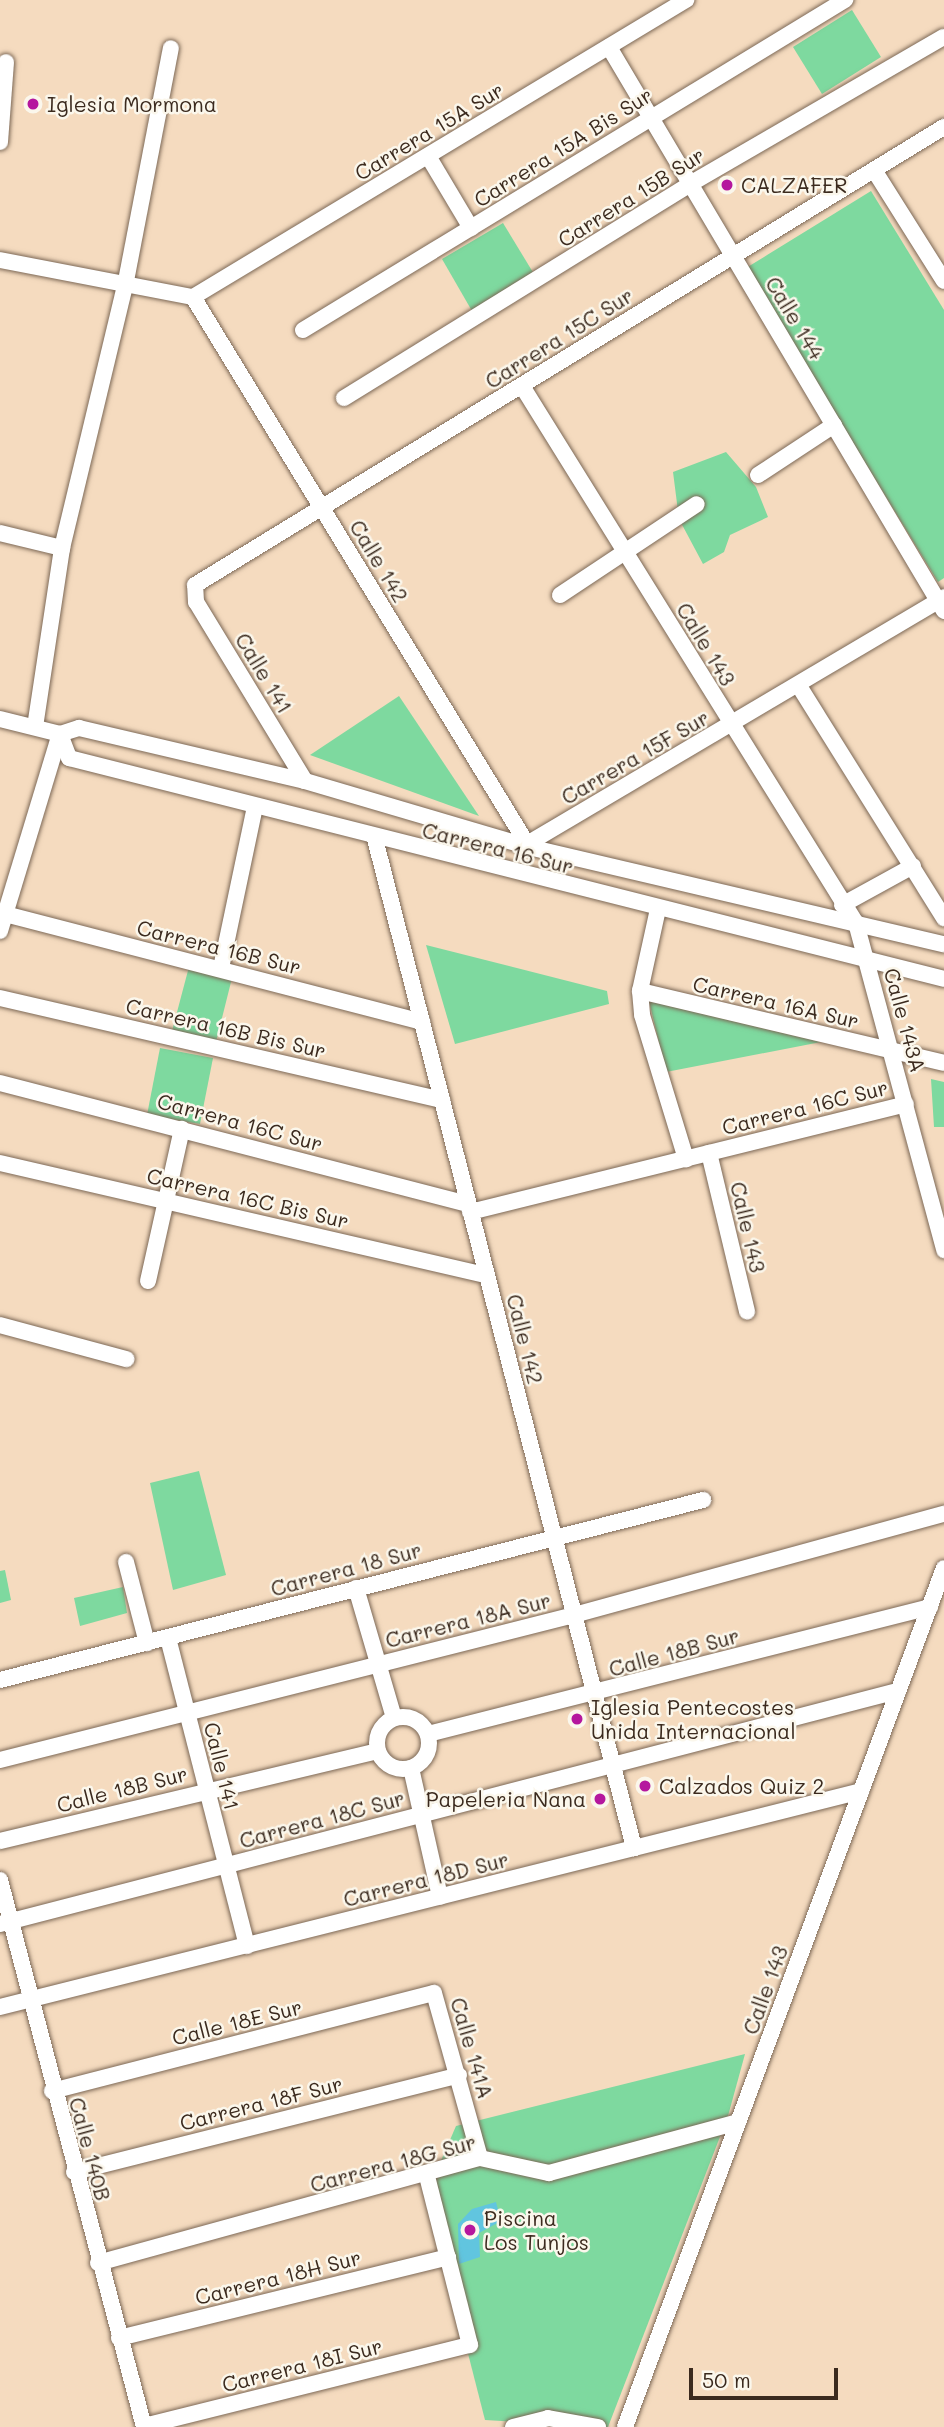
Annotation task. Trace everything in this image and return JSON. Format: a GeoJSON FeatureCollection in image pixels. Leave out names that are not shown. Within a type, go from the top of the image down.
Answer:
{"type":"FeatureCollection","features":[{"type":"Feature","properties":{"kind":"street","name":"Carrera 15A Sur"},"geometry":{"type":"LineString","coordinates":[[193,297],[686,0]]}},
{"type":"Feature","properties":{"kind":"street","name":"Carrera 15A Bis Sur"},"geometry":{"type":"LineString","coordinates":[[303,330],[845,0]]}},
{"type":"Feature","properties":{"kind":"street","name":"Carrera 15B Sur"},"geometry":{"type":"LineString","coordinates":[[344,398],[690,184],[944,37]]}},
{"type":"Feature","properties":{"kind":"street","name":"Calle 144"},"geometry":{"type":"LineString","coordinates":[[609,47],[942,602]]}},
{"type":"Feature","properties":{"kind":"street"},"geometry":{"type":"LineString","coordinates":[[36,727],[62,548],[126,281],[171,48]]}},
{"type":"Feature","properties":{"kind":"street"},"geometry":{"type":"LineString","coordinates":[[0,142],[6,62]]}},
{"type":"Feature","properties":{"kind":"street","name":"Carrera 15C Sur"},"geometry":{"type":"LineString","coordinates":[[195,585],[944,127]]}},
{"type":"Feature","properties":{"kind":"street"},"geometry":{"type":"LineString","coordinates":[[428,156],[471,228]]}},
{"type":"Feature","properties":{"kind":"street"},"geometry":{"type":"LineString","coordinates":[[874,170],[944,281]]}},
{"type":"Feature","properties":{"kind":"street"},"geometry":{"type":"LineString","coordinates":[[0,260],[126,281],[193,297]]}},
{"type":"Feature","properties":{"kind":"street","name":"Calle 142"},"geometry":{"type":"LineString","coordinates":[[193,297],[528,846]]}},
{"type":"Feature","properties":{"kind":"street","name":"Calle 143"},"geometry":{"type":"LineString","coordinates":[[522,386],[842,905],[856,923]]}},
{"type":"Feature","properties":{"kind":"street"},"geometry":{"type":"LineString","coordinates":[[758,475],[834,425]]}},
{"type":"Feature","properties":{"kind":"street"},"geometry":{"type":"LineString","coordinates":[[560,595],[697,504]]}},
{"type":"Feature","properties":{"kind":"street"},"geometry":{"type":"LineString","coordinates":[[0,533],[62,548]]}},
{"type":"Feature","properties":{"kind":"street","name":"Calle 141"},"geometry":{"type":"LineString","coordinates":[[195,585],[196,602],[305,781]]}},
{"type":"Feature","properties":{"kind":"street","name":"Carrera 15F Sur"},"geometry":{"type":"LineString","coordinates":[[528,846],[942,602]]}},
{"type":"Feature","properties":{"kind":"street"},"geometry":{"type":"LineString","coordinates":[[799,686],[944,918]]}},
{"type":"Feature","properties":{"kind":"street","name":"Carrera 16 Sur"},"geometry":{"type":"LineString","coordinates":[[0,719],[60,734],[79,728],[305,781],[528,846],[944,944]]}},
{"type":"Feature","properties":{"kind":"street"},"geometry":{"type":"LineString","coordinates":[[0,931],[60,734]]}},
{"type":"Feature","properties":{"kind":"street","name":"Carrera 16 Sur"},"geometry":{"type":"LineString","coordinates":[[60,734],[69,758],[375,839],[944,979]]}},
{"type":"Feature","properties":{"kind":"street"},"geometry":{"type":"LineString","coordinates":[[221,968],[255,807]]}},
{"type":"Feature","properties":{"kind":"street","name":"Calle 142"},"geometry":{"type":"LineString","coordinates":[[375,839],[634,1848]]}},
{"type":"Feature","properties":{"kind":"street"},"geometry":{"type":"LineString","coordinates":[[842,905],[913,866]]}},
{"type":"Feature","properties":{"kind":"street"},"geometry":{"type":"LineString","coordinates":[[658,909],[640,991],[686,1159]]}},
{"type":"Feature","properties":{"kind":"street","name":"Carrera 16B Sur"},"geometry":{"type":"LineString","coordinates":[[5,914],[422,1021]]}},
{"type":"Feature","properties":{"kind":"street","name":"Calle 143A"},"geometry":{"type":"LineString","coordinates":[[856,923],[869,962],[944,1250]]}},
{"type":"Feature","properties":{"kind":"street","name":"Carrera 16A Sur"},"geometry":{"type":"LineString","coordinates":[[640,991],[944,1063]]}},
{"type":"Feature","properties":{"kind":"street","name":"Carrera 16B Bis Sur"},"geometry":{"type":"LineString","coordinates":[[0,998],[442,1100]]}},
{"type":"Feature","properties":{"kind":"street","name":"Carrera 16C Sur"},"geometry":{"type":"LineString","coordinates":[[0,1083],[182,1129],[469,1208],[686,1159],[906,1104]]}},
{"type":"Feature","properties":{"kind":"street"},"geometry":{"type":"LineString","coordinates":[[148,1280],[182,1129]]}},
{"type":"Feature","properties":{"kind":"street","name":"Calle 143"},"geometry":{"type":"LineString","coordinates":[[709,1153],[747,1311]]}},
{"type":"Feature","properties":{"kind":"street","name":"Carrera 16C Bis Sur"},"geometry":{"type":"LineString","coordinates":[[0,1163],[486,1275]]}},
{"type":"Feature","properties":{"kind":"street"},"geometry":{"type":"LineString","coordinates":[[0,1325],[126,1359]]}},
{"type":"Feature","properties":{"kind":"street","name":"Carrera 18 Sur"},"geometry":{"type":"LineString","coordinates":[[0,1680],[553,1535],[703,1500]]}},
{"type":"Feature","properties":{"kind":"street","name":"Carrera 18A Sur"},"geometry":{"type":"LineString","coordinates":[[0,1760],[574,1615],[944,1514]]}},
{"type":"Feature","properties":{"kind":"street"},"geometry":{"type":"LineString","coordinates":[[125,1562],[147,1643]]}},
{"type":"Feature","properties":{"kind":"street","name":"Calle 143"},"geometry":{"type":"LineString","coordinates":[[625,2427],[944,1569]]}},
{"type":"Feature","properties":{"kind":"street"},"geometry":{"type":"LineString","coordinates":[[356,1588],[394,1718]]}},
{"type":"Feature","properties":{"kind":"street","name":"Calle 18B Sur"},"geometry":{"type":"LineString","coordinates":[[428,1734],[595,1695],[930,1607]]}},
{"type":"Feature","properties":{"kind":"street","name":"Calle 141"},"geometry":{"type":"LineString","coordinates":[[168,1638],[247,1946]]}},
{"type":"Feature","properties":{"kind":"street","name":"Carrera 18C Sur"},"geometry":{"type":"LineString","coordinates":[[5,1922],[613,1767],[898,1691]]}},
{"type":"Feature","properties":{"kind":"street"},"geometry":{"type":"LineString","coordinates":[[394,1718],[415,1719],[428,1734],[426,1755],[411,1768],[391,1766],[377,1751],[379,1731],[394,1718]]}},
{"type":"Feature","properties":{"kind":"street","name":"Calle 18B Sur"},"geometry":{"type":"LineString","coordinates":[[0,1841],[377,1751]]}},
{"type":"Feature","properties":{"kind":"street"},"geometry":{"type":"LineString","coordinates":[[411,1768],[440,1898]]}},
{"type":"Feature","properties":{"kind":"street","name":"Carrera 18D Sur"},"geometry":{"type":"LineString","coordinates":[[0,2007],[861,1791]]}},
{"type":"Feature","properties":{"kind":"street","name":"Calle 140B"},"geometry":{"type":"LineString","coordinates":[[0,1880],[5,1922],[29,2000],[118,2338],[144,2426]]}},
{"type":"Feature","properties":{"kind":"street","name":"Calle 141A"},"geometry":{"type":"LineString","coordinates":[[432,1993],[459,2075],[480,2158]]}},
{"type":"Feature","properties":{"kind":"street","name":"Calle 18E Sur"},"geometry":{"type":"LineString","coordinates":[[52,2091],[432,1993]]}},
{"type":"Feature","properties":{"kind":"street","name":"Carrera 18F Sur"},"geometry":{"type":"LineString","coordinates":[[74,2172],[459,2075]]}},
{"type":"Feature","properties":{"kind":"street","name":"Carrera 18G Sur"},"geometry":{"type":"LineString","coordinates":[[98,2263],[427,2176],[480,2158],[549,2173],[738,2122]]}},
{"type":"Feature","properties":{"kind":"street"},"geometry":{"type":"LineString","coordinates":[[427,2176],[448,2256]]}},
{"type":"Feature","properties":{"kind":"street","name":"Carrera 18H Sur"},"geometry":{"type":"LineString","coordinates":[[118,2338],[448,2256]]}},
{"type":"Feature","properties":{"kind":"street","name":"Carrera 18I Sur"},"geometry":{"type":"LineString","coordinates":[[144,2426],[470,2345],[448,2256]]}},
{"type":"Feature","properties":{"kind":"street"},"geometry":{"type":"LineString","coordinates":[[513,2427],[548,2418],[598,2427]]}},
{"type":"Feature","properties":{"kind":"green space"},"geometry":{"type":"Polygon","coordinates":[[[852,10],[881,57],[822,94],[793,47],[852,10]]]}},
{"type":"Feature","properties":{"kind":"green space"},"geometry":{"type":"Polygon","coordinates":[[[871,191],[944,310],[944,578],[938,582],[746,268],[871,191]]]}},
{"type":"Feature","properties":{"kind":"green space"},"geometry":{"type":"Polygon","coordinates":[[[503,223],[534,274],[472,311],[442,259],[503,223]]]}},
{"type":"Feature","properties":{"kind":"green space"},"geometry":{"type":"Polygon","coordinates":[[[726,452],[756,487],[768,517],[730,535],[724,552],[703,564],[679,519],[673,472],[726,452]]]}},
{"type":"Feature","properties":{"kind":"green space"},"geometry":{"type":"Polygon","coordinates":[[[399,696],[479,816],[310,755],[399,696]]]}},
{"type":"Feature","properties":{"kind":"green space"},"geometry":{"type":"Polygon","coordinates":[[[426,945],[607,991],[609,1004],[455,1044],[426,945]]]}},
{"type":"Feature","properties":{"kind":"green space"},"geometry":{"type":"Polygon","coordinates":[[[190,963],[233,974],[216,1042],[172,1031],[190,963]]]}},
{"type":"Feature","properties":{"kind":"green space"},"geometry":{"type":"Polygon","coordinates":[[[649,1001],[821,1042],[666,1072],[649,1001]]]}},
{"type":"Feature","properties":{"kind":"green space"},"geometry":{"type":"Polygon","coordinates":[[[160,1048],[213,1058],[200,1124],[147,1115],[160,1048]]]}},
{"type":"Feature","properties":{"kind":"green space"},"geometry":{"type":"Polygon","coordinates":[[[931,1079],[944,1082],[944,1127],[934,1127],[931,1079]]]}},
{"type":"Feature","properties":{"kind":"green space"},"geometry":{"type":"Polygon","coordinates":[[[199,1471],[226,1575],[173,1590],[150,1483],[199,1471]]]}},
{"type":"Feature","properties":{"kind":"green space"},"geometry":{"type":"Polygon","coordinates":[[[5,1570],[11,1600],[0,1603],[0,1571],[5,1570]]]}},
{"type":"Feature","properties":{"kind":"green space"},"geometry":{"type":"Polygon","coordinates":[[[123,1587],[127,1613],[80,1626],[74,1598],[123,1587]]]}},
{"type":"Feature","properties":{"kind":"green space"},"geometry":{"type":"Polygon","coordinates":[[[745,2054],[728,2116],[608,2427],[485,2420],[427,2193],[456,2126],[745,2054]]]}},
{"type":"Feature","properties":{"kind":"water","name":"Piscina Los Tunjos"},"geometry":{"type":"Polygon","coordinates":[[[496,2202],[501,2221],[479,2233],[480,2257],[459,2264],[458,2224],[472,2209],[496,2202]]]}},
{"type":"Feature","properties":{"kind":"place","name":"Iglesia Mormona"},"geometry":{"type":"Point","coordinates":[33,104]}},
{"type":"Feature","properties":{"kind":"place","name":"CALZAFER"},"geometry":{"type":"Point","coordinates":[727,185]}},
{"type":"Feature","properties":{"kind":"place","name":"Iglesia Pentecostes Unida Internacional"},"geometry":{"type":"Point","coordinates":[577,1719]}},
{"type":"Feature","properties":{"kind":"place","name":"Calzados Quiz 2"},"geometry":{"type":"Point","coordinates":[645,1786]}},
{"type":"Feature","properties":{"kind":"place","name":"Papeleria Nana"},"geometry":{"type":"Point","coordinates":[600,1799]}},
{"type":"Feature","properties":{"kind":"place","name":"Piscina Los Tunjos"},"geometry":{"type":"Point","coordinates":[470,2230]}}]}
